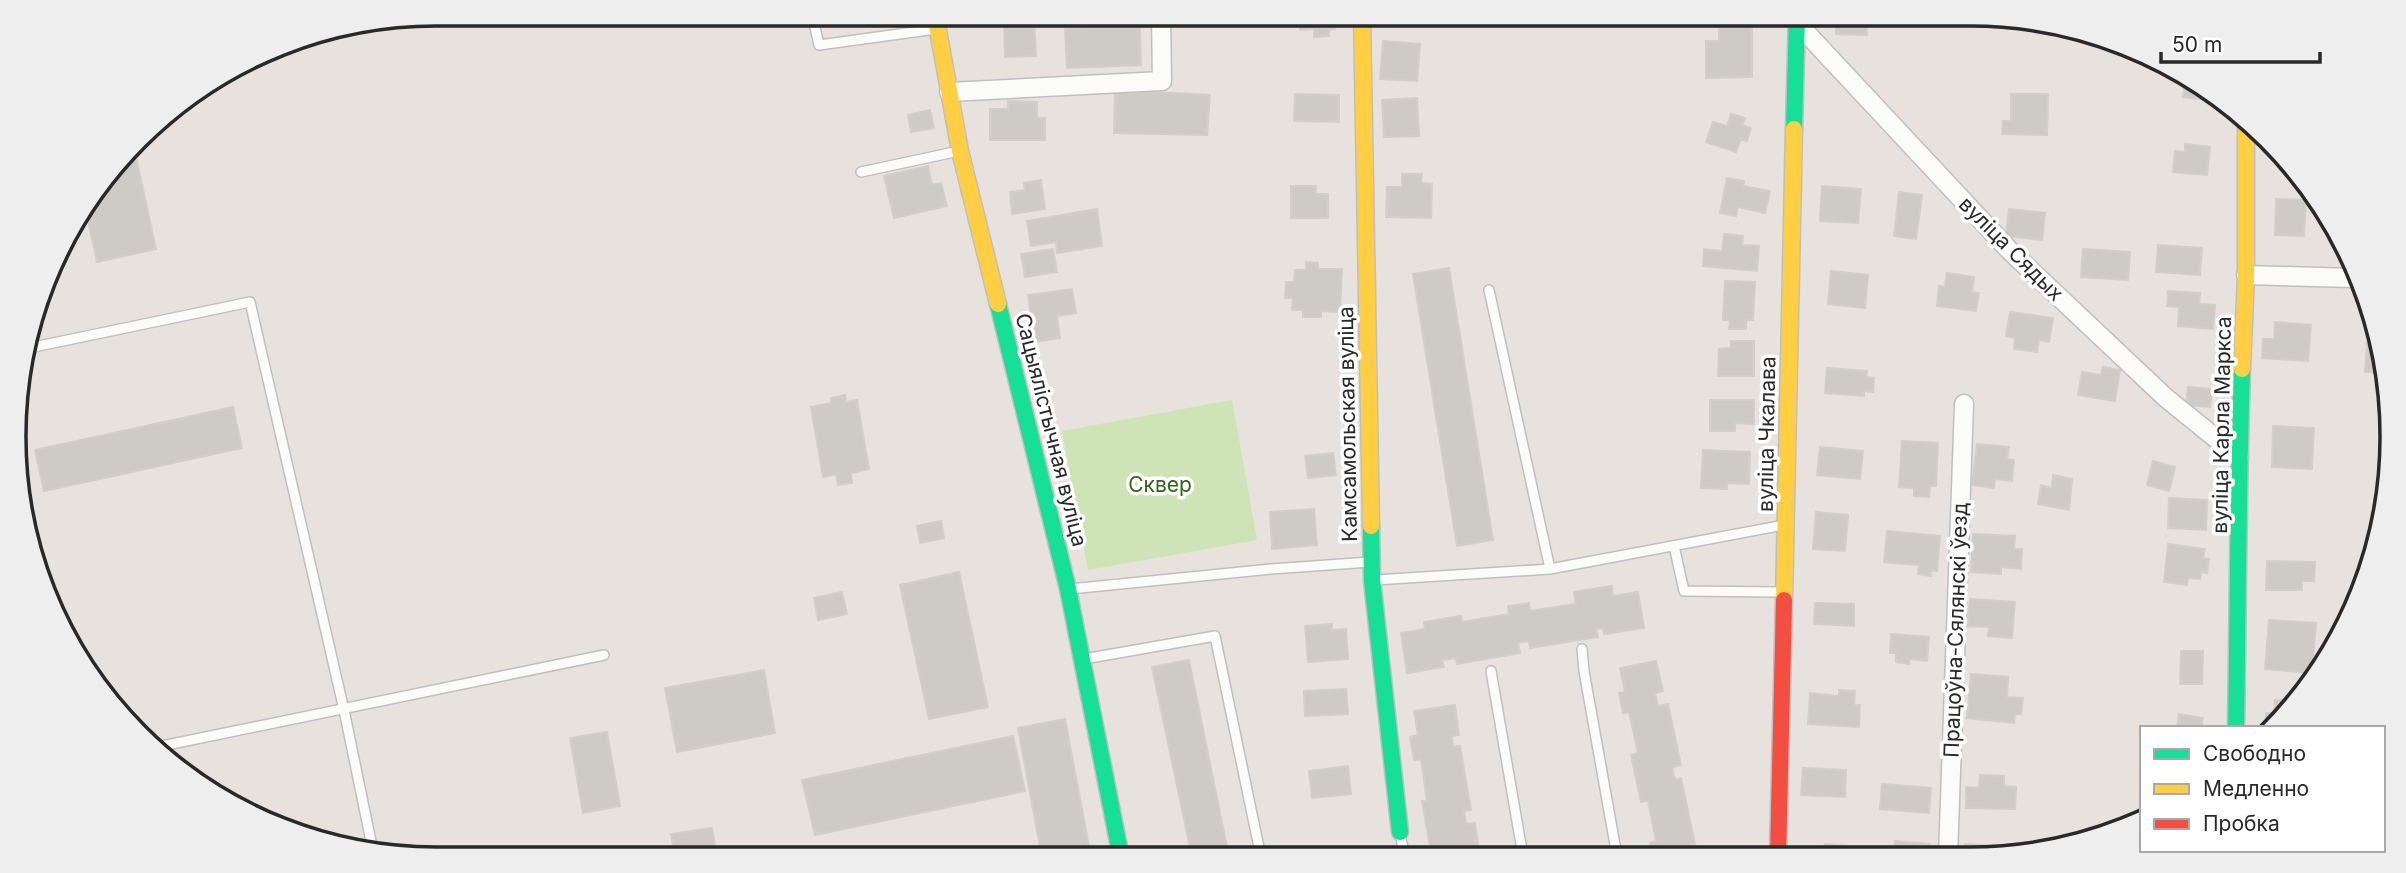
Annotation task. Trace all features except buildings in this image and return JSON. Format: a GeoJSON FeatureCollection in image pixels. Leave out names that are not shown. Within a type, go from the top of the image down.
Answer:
{"type":"FeatureCollection","features":[{"type":"Feature","properties":{"kind":"street","name":"Сацыялістычная вуліца"},"geometry":{"type":"LineString","coordinates":[[937,26],[960,151],[1068,589],[1119,847]]}},
{"type":"Feature","properties":{"kind":"street"},"geometry":{"type":"LineString","coordinates":[[949,92],[1162,81],[1161,26]]}},
{"type":"Feature","properties":{"kind":"street","name":"Камсамольская вуліца"},"geometry":{"type":"LineString","coordinates":[[1362,26],[1372,580],[1400,832]]}},
{"type":"Feature","properties":{"kind":"street","name":"вуліца Чкалава"},"geometry":{"type":"LineString","coordinates":[[1778,847],[1797,26]]}},
{"type":"Feature","properties":{"kind":"street","name":"вуліца Сядых"},"geometry":{"type":"LineString","coordinates":[[1803,26],[2009,250],[2157,390],[2239,457]]}},
{"type":"Feature","properties":{"kind":"street","name":"вуліца Карла Маркса"},"geometry":{"type":"LineString","coordinates":[[2236,726],[2239,457],[2246,275],[2246,133]]}},
{"type":"Feature","properties":{"kind":"street"},"geometry":{"type":"LineString","coordinates":[[2246,275],[2348,278]]}},
{"type":"Feature","properties":{"kind":"street","name":"Працоўна-Сялянскі ўезд"},"geometry":{"type":"LineString","coordinates":[[1948,847],[1964,404]]}},
{"type":"Feature","properties":{"kind":"lane"},"geometry":{"type":"LineString","coordinates":[[815,26],[819,45],[912,26]]}},
{"type":"Feature","properties":{"kind":"lane"},"geometry":{"type":"LineString","coordinates":[[861,172],[960,151]]}},
{"type":"Feature","properties":{"kind":"lane"},"geometry":{"type":"LineString","coordinates":[[1489,290],[1550,569]]}},
{"type":"Feature","properties":{"kind":"lane"},"geometry":{"type":"LineString","coordinates":[[36,347],[250,302],[344,710],[371,841]]}},
{"type":"Feature","properties":{"kind":"lane"},"geometry":{"type":"LineString","coordinates":[[1372,580],[1550,569],[1786,525]]}},
{"type":"Feature","properties":{"kind":"lane"},"geometry":{"type":"LineString","coordinates":[[1674,546],[1684,591],[1784,592]]}},
{"type":"Feature","properties":{"kind":"lane"},"geometry":{"type":"LineString","coordinates":[[1068,589],[1372,561]]}},
{"type":"Feature","properties":{"kind":"lane"},"geometry":{"type":"LineString","coordinates":[[1082,660],[1215,636],[1259,847]]}},
{"type":"Feature","properties":{"kind":"lane"},"geometry":{"type":"LineString","coordinates":[[1581,649],[1615,847]]}},
{"type":"Feature","properties":{"kind":"lane"},"geometry":{"type":"LineString","coordinates":[[166,745],[604,655]]}},
{"type":"Feature","properties":{"kind":"lane"},"geometry":{"type":"LineString","coordinates":[[1491,671],[1521,847]]}},
{"type":"Feature","properties":{"kind":"lane"},"geometry":{"type":"LineString","coordinates":[[1400,832],[1403,847]]}},
{"type":"Feature","properties":{"kind":"green space","name":"Сквер"},"geometry":{"type":"Polygon","coordinates":[[[1232,400],[1257,540],[1088,570],[1062,431],[1232,400]]]}},
{"type":"Feature","properties":{"kind":"traffic: fast"},"geometry":{"type":"LineString","coordinates":[[1794,129],[1797,26]]}},
{"type":"Feature","properties":{"kind":"traffic: fast"},"geometry":{"type":"LineString","coordinates":[[998,304],[1068,589],[1119,847]]}},
{"type":"Feature","properties":{"kind":"traffic: fast"},"geometry":{"type":"LineString","coordinates":[[2236,726],[2242,369]]}},
{"type":"Feature","properties":{"kind":"traffic: fast"},"geometry":{"type":"LineString","coordinates":[[1371,526],[1372,580],[1400,832]]}},
{"type":"Feature","properties":{"kind":"traffic: slow"},"geometry":{"type":"LineString","coordinates":[[937,26],[960,151],[998,304]]}},
{"type":"Feature","properties":{"kind":"traffic: slow"},"geometry":{"type":"LineString","coordinates":[[1362,26],[1371,526]]}},
{"type":"Feature","properties":{"kind":"traffic: slow"},"geometry":{"type":"LineString","coordinates":[[1784,600],[1794,129]]}},
{"type":"Feature","properties":{"kind":"traffic: slow"},"geometry":{"type":"LineString","coordinates":[[2242,369],[2246,275],[2246,133]]}},
{"type":"Feature","properties":{"kind":"traffic: jam"},"geometry":{"type":"LineString","coordinates":[[1778,847],[1784,600]]}}]}
